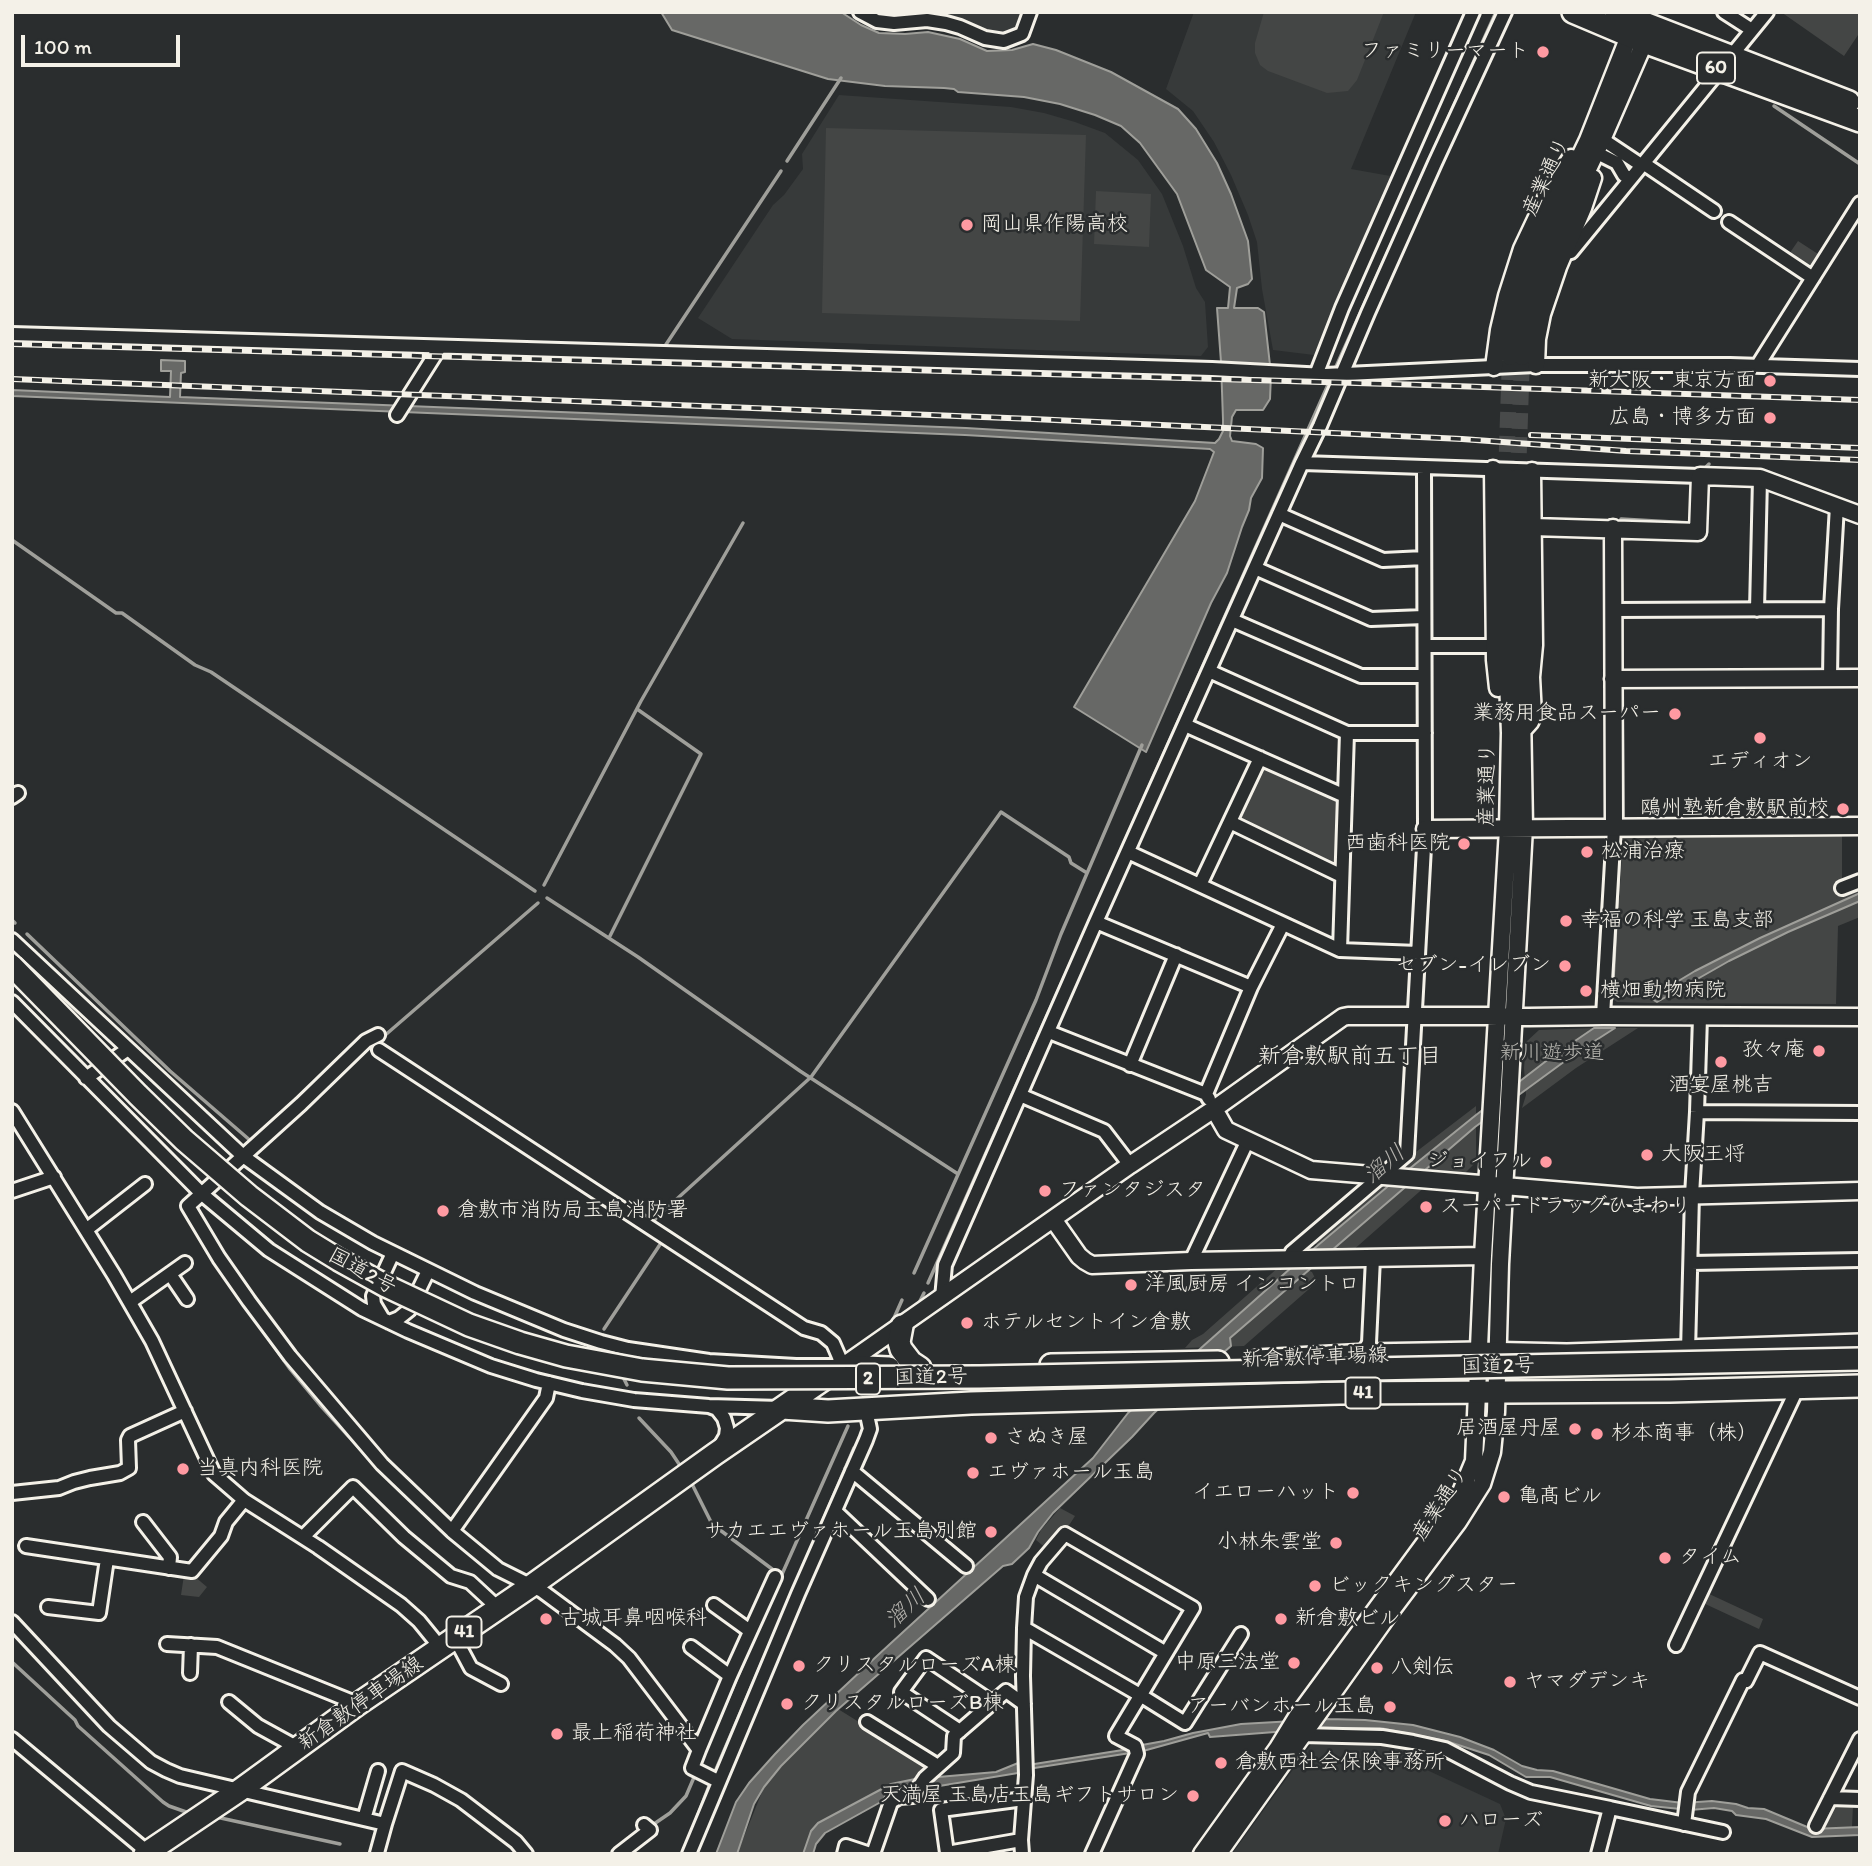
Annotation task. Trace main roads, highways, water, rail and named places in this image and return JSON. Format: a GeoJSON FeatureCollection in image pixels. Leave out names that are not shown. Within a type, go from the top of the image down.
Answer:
{"type":"FeatureCollection","features":[{"type":"Feature","properties":{"kind":"main road","name":"60"},"geometry":{"type":"LineString","coordinates":[[1573,12],[1635,27],[1860,121]]}},
{"type":"Feature","properties":{"kind":"main road","name":"60"},"geometry":{"type":"LineString","coordinates":[[1725,63],[1860,106]]}},
{"type":"Feature","properties":{"kind":"main road","name":"国道2号"},"geometry":{"type":"LineString","coordinates":[[12,966],[184,1140],[248,1196],[308,1241],[386,1286],[437,1311],[469,1325],[566,1356],[642,1370],[741,1378],[1043,1376],[1860,1359]]}},
{"type":"Feature","properties":{"kind":"main road"},"geometry":{"type":"LineString","coordinates":[[902,1326],[899,1342],[901,1349],[911,1362],[920,1368]]}},
{"type":"Feature","properties":{"kind":"main road","name":"新倉敷停車場線"},"geometry":{"type":"LineString","coordinates":[[148,1853],[843,1366],[965,1368],[1267,1361],[1361,1356],[1567,1355],[1860,1345]]}},
{"type":"Feature","properties":{"kind":"main road"},"geometry":{"type":"LineString","coordinates":[[1340,1393],[1361,1356]]}},
{"type":"Feature","properties":{"kind":"main road"},"geometry":{"type":"LineString","coordinates":[[1218,1396],[1220,1362]]}},
{"type":"Feature","properties":{"kind":"main road"},"geometry":{"type":"LineString","coordinates":[[843,1366],[866,1410]]}},
{"type":"Feature","properties":{"kind":"main road"},"geometry":{"type":"LineString","coordinates":[[965,1368],[965,1403]]}},
{"type":"Feature","properties":{"kind":"main road","name":"新倉敷停車場線"},"geometry":{"type":"LineString","coordinates":[[782,1408],[828,1411],[965,1403],[1340,1393],[1670,1391],[1860,1386]]}},
{"type":"Feature","properties":{"kind":"waterway"},"geometry":{"type":"LineString","coordinates":[[1334,371],[1496,12]]}},
{"type":"Feature","properties":{"kind":"waterway"},"geometry":{"type":"LineString","coordinates":[[787,161],[841,78]]}},
{"type":"Feature","properties":{"kind":"waterway"},"geometry":{"type":"LineString","coordinates":[[1774,106],[1860,164]]}},
{"type":"Feature","properties":{"kind":"waterway"},"geometry":{"type":"LineString","coordinates":[[663,349],[781,171]]}},
{"type":"Feature","properties":{"kind":"waterway"},"geometry":{"type":"LineString","coordinates":[[928,1283],[1331,378]]}},
{"type":"Feature","properties":{"kind":"waterway"},"geometry":{"type":"LineString","coordinates":[[1706,467],[1709,464]]}},
{"type":"Feature","properties":{"kind":"waterway"},"geometry":{"type":"LineString","coordinates":[[1621,523],[1621,519],[1691,523],[1691,520]]}},
{"type":"Feature","properties":{"kind":"waterway"},"geometry":{"type":"LineString","coordinates":[[544,885],[641,701],[743,523]]}},
{"type":"Feature","properties":{"kind":"waterway"},"geometry":{"type":"LineString","coordinates":[[1621,538],[1622,600]]}},
{"type":"Feature","properties":{"kind":"waterway"},"geometry":{"type":"LineString","coordinates":[[12,540],[116,613],[122,613],[195,665],[211,672],[535,891]]}},
{"type":"Feature","properties":{"kind":"waterway"},"geometry":{"type":"LineString","coordinates":[[1622,619],[1622,670]]}},
{"type":"Feature","properties":{"kind":"waterway"},"geometry":{"type":"LineString","coordinates":[[1622,689],[1623,816]]}},
{"type":"Feature","properties":{"kind":"waterway"},"geometry":{"type":"LineString","coordinates":[[609,938],[701,754],[637,709]]}},
{"type":"Feature","properties":{"kind":"waterway"},"geometry":{"type":"LineString","coordinates":[[914,1273],[1036,1000],[1061,934],[1142,745]]}},
{"type":"Feature","properties":{"kind":"waterway"},"geometry":{"type":"LineString","coordinates":[[667,1233],[668,1231],[653,1222],[811,1077],[1001,812],[1069,857],[1071,863],[1087,873]]}},
{"type":"Feature","properties":{"kind":"waterway"},"geometry":{"type":"LineString","coordinates":[[1612,999],[1620,843]]}},
{"type":"Feature","properties":{"kind":"waterway"},"geometry":{"type":"LineString","coordinates":[[547,898],[638,957],[800,1071],[958,1174]]}},
{"type":"Feature","properties":{"kind":"waterway"},"geometry":{"type":"LineString","coordinates":[[383,1037],[538,903]]}},
{"type":"Feature","properties":{"kind":"waterway"},"geometry":{"type":"LineString","coordinates":[[12,920],[15,923]]}},
{"type":"Feature","properties":{"kind":"waterway"},"geometry":{"type":"LineString","coordinates":[[27,934],[170,1071],[252,1142]]}},
{"type":"Feature","properties":{"kind":"waterway"},"geometry":{"type":"LineString","coordinates":[[604,1329],[663,1240]]}},
{"type":"Feature","properties":{"kind":"waterway"},"geometry":{"type":"LineString","coordinates":[[920,1301],[924,1293]]}},
{"type":"Feature","properties":{"kind":"waterway"},"geometry":{"type":"LineString","coordinates":[[894,1318],[902,1300]]}},
{"type":"Feature","properties":{"kind":"waterway"},"geometry":{"type":"LineString","coordinates":[[244,1304],[290,1369],[373,1463]]}},
{"type":"Feature","properties":{"kind":"waterway"},"geometry":{"type":"LineString","coordinates":[[622,1375],[627,1385]]}},
{"type":"Feature","properties":{"kind":"waterway"},"geometry":{"type":"LineString","coordinates":[[639,1418],[679,1464]]}},
{"type":"Feature","properties":{"kind":"waterway"},"geometry":{"type":"LineString","coordinates":[[779,1581],[848,1426]]}},
{"type":"Feature","properties":{"kind":"waterway"},"geometry":{"type":"LineString","coordinates":[[714,1774],[854,1448]]}},
{"type":"Feature","properties":{"kind":"waterway"},"geometry":{"type":"LineString","coordinates":[[388,1478],[444,1531]]}},
{"type":"Feature","properties":{"kind":"waterway"},"geometry":{"type":"LineString","coordinates":[[692,1484],[712,1524],[779,1572]]}},
{"type":"Feature","properties":{"kind":"waterway"},"geometry":{"type":"LineString","coordinates":[[701,1761],[769,1604]]}},
{"type":"Feature","properties":{"kind":"waterway"},"geometry":{"type":"LineString","coordinates":[[12,1662],[163,1802],[189,1813]]}},
{"type":"Feature","properties":{"kind":"waterway"},"geometry":{"type":"LineString","coordinates":[[651,1826],[670,1813],[686,1796],[695,1775]]}},
{"type":"Feature","properties":{"kind":"waterway"},"geometry":{"type":"LineString","coordinates":[[683,1854],[711,1781]]}},
{"type":"Feature","properties":{"kind":"waterway"},"geometry":{"type":"LineString","coordinates":[[216,1817],[340,1844]]}},
{"type":"Feature","properties":{"kind":"tunnel"},"geometry":{"type":"LineString","coordinates":[[1506,476],[1510,357]]}},
{"type":"Feature","properties":{"kind":"tunnel"},"geometry":{"type":"LineString","coordinates":[[1518,477],[1522,357]]}},
{"type":"Feature","properties":{"kind":"railway"},"geometry":{"type":"LineString","coordinates":[[12,344],[1860,400]]}},
{"type":"Feature","properties":{"kind":"railway"},"geometry":{"type":"LineString","coordinates":[[12,379],[1033,419],[1462,439],[1626,451],[1860,460]]}},
{"type":"Feature","properties":{"kind":"railway"},"geometry":{"type":"LineString","coordinates":[[1531,435],[1860,448]]}},
{"type":"Feature","properties":{"kind":"place","name":"ファミリーマート"},"geometry":{"type":"Point","coordinates":[1543,52]}},
{"type":"Feature","properties":{"kind":"place","name":"岡山県作陽高校"},"geometry":{"type":"Point","coordinates":[967,225]}},
{"type":"Feature","properties":{"kind":"place","name":"新大阪・東京方面"},"geometry":{"type":"Point","coordinates":[1770,381]}},
{"type":"Feature","properties":{"kind":"place","name":"広島・博多方面"},"geometry":{"type":"Point","coordinates":[1770,418]}},
{"type":"Feature","properties":{"kind":"place","name":"業務用食品スーパー"},"geometry":{"type":"Point","coordinates":[1675,714]}},
{"type":"Feature","properties":{"kind":"place","name":"エディオン"},"geometry":{"type":"Point","coordinates":[1760,738]}},
{"type":"Feature","properties":{"kind":"place","name":"鴎州塾新倉敷駅前校"},"geometry":{"type":"Point","coordinates":[1843,809]}},
{"type":"Feature","properties":{"kind":"place","name":"西歯科医院"},"geometry":{"type":"Point","coordinates":[1464,844]}},
{"type":"Feature","properties":{"kind":"place","name":"松浦治療"},"geometry":{"type":"Point","coordinates":[1587,852]}},
{"type":"Feature","properties":{"kind":"place","name":"幸福の科学 玉島支部"},"geometry":{"type":"Point","coordinates":[1566,921]}},
{"type":"Feature","properties":{"kind":"place","name":"セブン-イレブン"},"geometry":{"type":"Point","coordinates":[1565,966]}},
{"type":"Feature","properties":{"kind":"place","name":"横畑動物病院"},"geometry":{"type":"Point","coordinates":[1586,991]}},
{"type":"Feature","properties":{"kind":"place","name":"孜々庵"},"geometry":{"type":"Point","coordinates":[1819,1051]}},
{"type":"Feature","properties":{"kind":"place","name":"酒宴屋桃吉"},"geometry":{"type":"Point","coordinates":[1721,1062]}},
{"type":"Feature","properties":{"kind":"place","name":"大阪王将"},"geometry":{"type":"Point","coordinates":[1647,1155]}},
{"type":"Feature","properties":{"kind":"place","name":"ジョイフル"},"geometry":{"type":"Point","coordinates":[1546,1162]}},
{"type":"Feature","properties":{"kind":"place","name":"ファンタジスタ"},"geometry":{"type":"Point","coordinates":[1045,1191]}},
{"type":"Feature","properties":{"kind":"place","name":"スーパードラッグひまわり"},"geometry":{"type":"Point","coordinates":[1426,1207]}},
{"type":"Feature","properties":{"kind":"place","name":"倉敷市消防局玉島消防署"},"geometry":{"type":"Point","coordinates":[443,1211]}},
{"type":"Feature","properties":{"kind":"place","name":"洋風厨房 インコントロ"},"geometry":{"type":"Point","coordinates":[1131,1285]}},
{"type":"Feature","properties":{"kind":"place","name":"ホテルセントイン倉敷"},"geometry":{"type":"Point","coordinates":[967,1323]}},
{"type":"Feature","properties":{"kind":"place","name":"居酒屋丹屋"},"geometry":{"type":"Point","coordinates":[1575,1429]}},
{"type":"Feature","properties":{"kind":"place","name":"杉本商事（株）"},"geometry":{"type":"Point","coordinates":[1597,1434]}},
{"type":"Feature","properties":{"kind":"place","name":"さぬき屋"},"geometry":{"type":"Point","coordinates":[991,1438]}},
{"type":"Feature","properties":{"kind":"place","name":"当真内科医院"},"geometry":{"type":"Point","coordinates":[183,1469]}},
{"type":"Feature","properties":{"kind":"place","name":"エヴァホール玉島"},"geometry":{"type":"Point","coordinates":[973,1473]}},
{"type":"Feature","properties":{"kind":"place","name":"イエローハット"},"geometry":{"type":"Point","coordinates":[1353,1493]}},
{"type":"Feature","properties":{"kind":"place","name":"亀髙ビル"},"geometry":{"type":"Point","coordinates":[1504,1497]}},
{"type":"Feature","properties":{"kind":"place","name":"サカエエヴァホール玉島別館"},"geometry":{"type":"Point","coordinates":[991,1532]}},
{"type":"Feature","properties":{"kind":"place","name":"小林朱雲堂"},"geometry":{"type":"Point","coordinates":[1336,1543]}},
{"type":"Feature","properties":{"kind":"place","name":"タイム"},"geometry":{"type":"Point","coordinates":[1665,1558]}},
{"type":"Feature","properties":{"kind":"place","name":"ビックキングスター"},"geometry":{"type":"Point","coordinates":[1315,1586]}},
{"type":"Feature","properties":{"kind":"place","name":"古城耳鼻咽喉科"},"geometry":{"type":"Point","coordinates":[546,1619]}},
{"type":"Feature","properties":{"kind":"place","name":"新倉敷ビル"},"geometry":{"type":"Point","coordinates":[1281,1619]}},
{"type":"Feature","properties":{"kind":"place","name":"中原三法堂"},"geometry":{"type":"Point","coordinates":[1294,1663]}},
{"type":"Feature","properties":{"kind":"place","name":"クリスタルローズA棟"},"geometry":{"type":"Point","coordinates":[799,1666]}},
{"type":"Feature","properties":{"kind":"place","name":"八剣伝"},"geometry":{"type":"Point","coordinates":[1377,1668]}},
{"type":"Feature","properties":{"kind":"place","name":"ヤマダデンキ"},"geometry":{"type":"Point","coordinates":[1510,1682]}},
{"type":"Feature","properties":{"kind":"place","name":"クリスタルローズB棟"},"geometry":{"type":"Point","coordinates":[787,1704]}},
{"type":"Feature","properties":{"kind":"place","name":"アーバンホール玉島"},"geometry":{"type":"Point","coordinates":[1390,1707]}},
{"type":"Feature","properties":{"kind":"place","name":"最上稲荷神社"},"geometry":{"type":"Point","coordinates":[557,1734]}},
{"type":"Feature","properties":{"kind":"place","name":"倉敷西社会保険事務所"},"geometry":{"type":"Point","coordinates":[1221,1763]}},
{"type":"Feature","properties":{"kind":"place","name":"天満屋 玉島店玉島ギフトサロン"},"geometry":{"type":"Point","coordinates":[1193,1796]}},
{"type":"Feature","properties":{"kind":"place","name":"ハローズ"},"geometry":{"type":"Point","coordinates":[1445,1821]}},
{"type":"Feature","properties":{"kind":"district","name":"新倉敷駅前五丁目"},"geometry":{"type":"Point","coordinates":[1350,1057]}},
{"type":"Feature","properties":{"kind":"park label","name":"新川遊歩道"},"geometry":{"type":"Point","coordinates":[1552,1054]}},
{"type":"Feature","properties":{"kind":"water label","name":"溜川"},"geometry":{"type":"Point","coordinates":[1385,1165]}},
{"type":"Feature","properties":{"kind":"water label","name":"溜川"},"geometry":{"type":"Point","coordinates":[906,1609]}}]}
